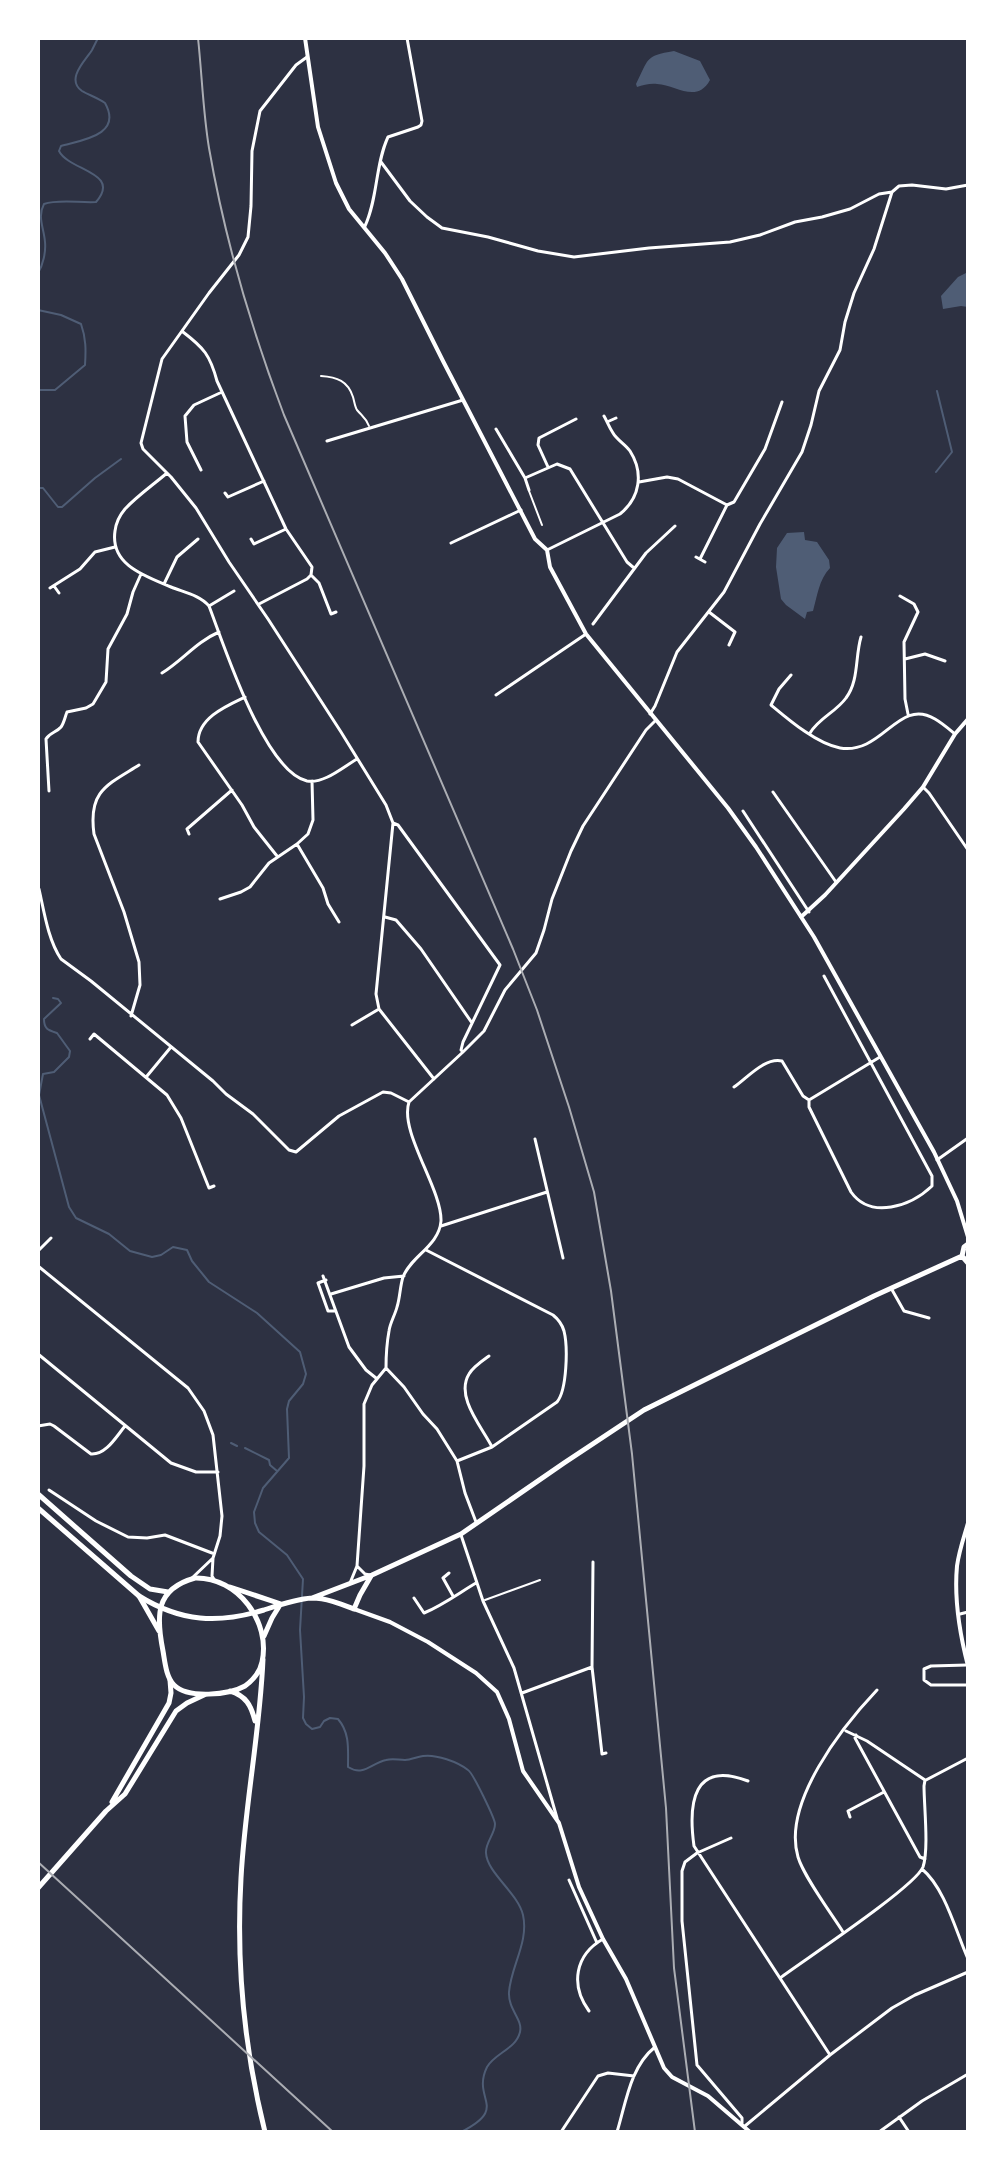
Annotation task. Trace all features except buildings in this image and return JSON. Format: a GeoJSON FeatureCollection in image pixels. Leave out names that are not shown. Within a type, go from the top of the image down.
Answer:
{"type":"FeatureCollection","features":[{"type":"Feature","properties":{"kind":"main road"},"geometry":{"type":"LineString","coordinates":[[962,1256],[968,1244]]}},
{"type":"Feature","properties":{"kind":"main road"},"geometry":{"type":"LineString","coordinates":[[962,1256],[968,1263]]}},
{"type":"Feature","properties":{"kind":"main road"},"geometry":{"type":"LineString","coordinates":[[38,1508],[139,1596],[159,1608],[194,1619],[211,1620],[312,1598],[372,1575],[461,1534],[644,1410],[962,1256]]}},
{"type":"Feature","properties":{"kind":"main road"},"geometry":{"type":"LineString","coordinates":[[38,1494],[131,1576],[150,1589],[168,1592]]}},
{"type":"Feature","properties":{"kind":"main road"},"geometry":{"type":"LineString","coordinates":[[312,1598],[354,1609],[372,1575]]}},
{"type":"Feature","properties":{"kind":"main road"},"geometry":{"type":"LineString","coordinates":[[106,1811],[169,1703],[171,1693],[160,1633],[159,1608],[168,1592],[189,1580],[200,1578],[281,1604]]}},
{"type":"Feature","properties":{"kind":"main road"},"geometry":{"type":"LineString","coordinates":[[229,1587],[254,1613],[264,1636],[241,1877],[238,1948],[247,2050],[265,2132]]}},
{"type":"Feature","properties":{"kind":"main road"},"geometry":{"type":"LineString","coordinates":[[139,1596],[160,1633]]}},
{"type":"Feature","properties":{"kind":"main road"},"geometry":{"type":"LineString","coordinates":[[264,1636],[281,1604]]}},
{"type":"Feature","properties":{"kind":"main road"},"geometry":{"type":"LineString","coordinates":[[38,1888],[125,1794],[176,1711],[204,1695],[247,1685],[260,1670],[263,1659]]}},
{"type":"Feature","properties":{"kind":"main road"},"geometry":{"type":"LineString","coordinates":[[169,1679],[183,1691],[204,1695]]}},
{"type":"Feature","properties":{"kind":"main road"},"geometry":{"type":"LineString","coordinates":[[230,1691],[240,1694],[250,1705],[257,1730]]}},
{"type":"Feature","properties":{"kind":"street"},"geometry":{"type":"LineString","coordinates":[[305,38],[325,156],[349,209],[365,226],[402,279],[535,539],[547,550],[550,567],[586,634],[736,819],[814,937],[937,1160],[957,1201],[968,1237]]}},
{"type":"Feature","properties":{"kind":"street"},"geometry":{"type":"LineString","coordinates":[[365,226],[373,202],[382,150],[388,137],[418,127],[422,121],[407,38]]}},
{"type":"Feature","properties":{"kind":"street"},"geometry":{"type":"LineString","coordinates":[[307,57],[296,65],[260,111],[252,151],[248,237],[239,255],[162,359],[141,438],[143,449],[196,508],[386,805],[393,823],[376,994],[379,1009],[434,1080]]}},
{"type":"Feature","properties":{"kind":"street"},"geometry":{"type":"LineString","coordinates":[[381,162],[410,201],[442,228],[574,257],[730,242],[850,209],[879,194],[892,192],[899,186],[946,189],[968,185]]}},
{"type":"Feature","properties":{"kind":"street"},"geometry":{"type":"LineString","coordinates":[[650,714],[677,652],[724,592],[802,452],[819,391],[840,350],[849,307],[879,234],[892,192]]}},
{"type":"Feature","properties":{"kind":"street"},"geometry":{"type":"LineString","coordinates":[[183,332],[207,353],[286,529],[312,567],[307,579],[258,604]]}},
{"type":"Feature","properties":{"kind":"street"},"geometry":{"type":"LineString","coordinates":[[201,470],[196,466],[187,442],[185,416],[194,405],[222,392]]}},
{"type":"Feature","properties":{"kind":"street"},"geometry":{"type":"LineString","coordinates":[[327,441],[463,400]]}},
{"type":"Feature","properties":{"kind":"street"},"geometry":{"type":"LineString","coordinates":[[700,559],[727,505],[734,502],[760,458],[782,402]]}},
{"type":"Feature","properties":{"kind":"street"},"geometry":{"type":"LineString","coordinates":[[547,550],[603,523],[626,509],[632,500],[639,482],[636,465],[630,450],[617,438],[604,416]]}},
{"type":"Feature","properties":{"kind":"street"},"geometry":{"type":"LineString","coordinates":[[607,422],[616,418]]}},
{"type":"Feature","properties":{"kind":"street"},"geometry":{"type":"LineString","coordinates":[[548,467],[538,445],[539,438],[576,419]]}},
{"type":"Feature","properties":{"kind":"street"},"geometry":{"type":"LineString","coordinates":[[496,429],[529,490]]}},
{"type":"Feature","properties":{"kind":"street"},"geometry":{"type":"LineString","coordinates":[[754,455],[760,458]]}},
{"type":"Feature","properties":{"kind":"street"},"geometry":{"type":"LineString","coordinates":[[525,478],[557,464],[570,469],[627,562],[634,568]]}},
{"type":"Feature","properties":{"kind":"street"},"geometry":{"type":"LineString","coordinates":[[167,473],[119,516],[115,526],[115,547],[119,557],[128,567],[200,598],[209,606],[258,727],[287,770],[300,778],[322,780],[357,758]]}},
{"type":"Feature","properties":{"kind":"street"},"geometry":{"type":"LineString","coordinates":[[639,482],[667,477],[678,479],[727,505]]}},
{"type":"Feature","properties":{"kind":"street"},"geometry":{"type":"LineString","coordinates":[[230,503],[227,495],[264,481]]}},
{"type":"Feature","properties":{"kind":"street"},"geometry":{"type":"LineString","coordinates":[[451,543],[521,510]]}},
{"type":"Feature","properties":{"kind":"street"},"geometry":{"type":"LineString","coordinates":[[593,624],[646,553],[675,526]]}},
{"type":"Feature","properties":{"kind":"street"},"geometry":{"type":"LineString","coordinates":[[256,550],[252,542],[286,529]]}},
{"type":"Feature","properties":{"kind":"street"},"geometry":{"type":"LineString","coordinates":[[164,584],[188,542],[198,539]]}},
{"type":"Feature","properties":{"kind":"street"},"geometry":{"type":"LineString","coordinates":[[59,593],[52,587],[80,569],[95,552],[115,547]]}},
{"type":"Feature","properties":{"kind":"street"},"geometry":{"type":"LineString","coordinates":[[49,791],[48,734],[63,725],[67,712],[93,704],[106,682],[108,649],[127,614],[141,574]]}},
{"type":"Feature","properties":{"kind":"street"},"geometry":{"type":"LineString","coordinates":[[311,575],[319,583],[331,615]]}},
{"type":"Feature","properties":{"kind":"street"},"geometry":{"type":"LineString","coordinates":[[224,590],[228,594]]}},
{"type":"Feature","properties":{"kind":"street"},"geometry":{"type":"LineString","coordinates":[[209,606],[234,591]]}},
{"type":"Feature","properties":{"kind":"street"},"geometry":{"type":"LineString","coordinates":[[900,596],[914,604],[918,612],[904,642],[908,714]]}},
{"type":"Feature","properties":{"kind":"street"},"geometry":{"type":"LineString","coordinates":[[908,601],[911,596]]}},
{"type":"Feature","properties":{"kind":"street"},"geometry":{"type":"LineString","coordinates":[[709,612],[737,632],[729,645]]}},
{"type":"Feature","properties":{"kind":"street"},"geometry":{"type":"LineString","coordinates":[[162,673],[178,663],[200,641],[219,632]]}},
{"type":"Feature","properties":{"kind":"street"},"geometry":{"type":"LineString","coordinates":[[496,695],[586,634]]}},
{"type":"Feature","properties":{"kind":"street"},"geometry":{"type":"LineString","coordinates":[[810,733],[815,724],[849,695],[855,679],[861,637]]}},
{"type":"Feature","properties":{"kind":"street"},"geometry":{"type":"LineString","coordinates":[[859,644],[866,645]]}},
{"type":"Feature","properties":{"kind":"street"},"geometry":{"type":"LineString","coordinates":[[905,659],[925,654],[945,661]]}},
{"type":"Feature","properties":{"kind":"street"},"geometry":{"type":"LineString","coordinates":[[167,662],[171,667]]}},
{"type":"Feature","properties":{"kind":"street"},"geometry":{"type":"LineString","coordinates":[[771,705],[789,677],[782,674]]}},
{"type":"Feature","properties":{"kind":"street"},"geometry":{"type":"LineString","coordinates":[[245,697],[204,722],[198,742],[277,856]]}},
{"type":"Feature","properties":{"kind":"street"},"geometry":{"type":"LineString","coordinates":[[764,703],[825,743],[840,748],[866,745],[878,739],[908,714],[927,715],[955,734]]}},
{"type":"Feature","properties":{"kind":"street"},"geometry":{"type":"LineString","coordinates":[[801,917],[809,912],[923,787],[955,734],[968,719]]}},
{"type":"Feature","properties":{"kind":"street"},"geometry":{"type":"LineString","coordinates":[[350,1584],[357,1566],[364,1466],[364,1404],[376,1378],[386,1368],[389,1331],[404,1276],[441,1226],[437,1198],[409,1122],[409,1102],[484,1031],[509,985],[530,962],[541,940],[560,874],[577,838],[646,730],[655,721]]}},
{"type":"Feature","properties":{"kind":"street"},"geometry":{"type":"LineString","coordinates":[[131,1016],[140,985],[139,962],[92,823],[93,809],[100,791],[139,765]]}},
{"type":"Feature","properties":{"kind":"street"},"geometry":{"type":"LineString","coordinates":[[220,899],[250,887],[277,856],[308,834],[313,801],[312,781]]}},
{"type":"Feature","properties":{"kind":"street"},"geometry":{"type":"LineString","coordinates":[[923,787],[968,850]]}},
{"type":"Feature","properties":{"kind":"street"},"geometry":{"type":"LineString","coordinates":[[183,825],[188,832],[232,790]]}},
{"type":"Feature","properties":{"kind":"street"},"geometry":{"type":"LineString","coordinates":[[773,792],[836,882]]}},
{"type":"Feature","properties":{"kind":"street"},"geometry":{"type":"LineString","coordinates":[[743,811],[809,912]]}},
{"type":"Feature","properties":{"kind":"street"},"geometry":{"type":"LineString","coordinates":[[393,823],[398,825],[500,965],[463,1042],[463,1052]]}},
{"type":"Feature","properties":{"kind":"street"},"geometry":{"type":"LineString","coordinates":[[297,844],[323,888],[336,920]]}},
{"type":"Feature","properties":{"kind":"street"},"geometry":{"type":"LineString","coordinates":[[39,889],[61,959],[253,1114],[289,1150],[296,1152],[339,1116],[383,1092],[409,1102]]}},
{"type":"Feature","properties":{"kind":"street"},"geometry":{"type":"LineString","coordinates":[[384,917],[396,920],[421,949],[472,1023]]}},
{"type":"Feature","properties":{"kind":"street"},"geometry":{"type":"LineString","coordinates":[[824,976],[871,1062],[932,1176],[932,1186],[899,1205],[883,1209],[861,1203],[851,1192],[809,1107],[812,1096],[871,1062],[880,1057]]}},
{"type":"Feature","properties":{"kind":"street"},"geometry":{"type":"LineString","coordinates":[[352,1025],[379,1009]]}},
{"type":"Feature","properties":{"kind":"street"},"geometry":{"type":"LineString","coordinates":[[90,1039],[94,1034],[167,1095],[181,1118],[209,1188],[214,1186]]}},
{"type":"Feature","properties":{"kind":"street"},"geometry":{"type":"LineString","coordinates":[[147,1076],[171,1047]]}},
{"type":"Feature","properties":{"kind":"street"},"geometry":{"type":"LineString","coordinates":[[734,1087],[768,1062],[779,1060],[809,1100]]}},
{"type":"Feature","properties":{"kind":"street"},"geometry":{"type":"LineString","coordinates":[[741,1082],[745,1088]]}},
{"type":"Feature","properties":{"kind":"street"},"geometry":{"type":"LineString","coordinates":[[937,1160],[968,1138]]}},
{"type":"Feature","properties":{"kind":"street"},"geometry":{"type":"LineString","coordinates":[[535,1139],[563,1258]]}},
{"type":"Feature","properties":{"kind":"street"},"geometry":{"type":"LineString","coordinates":[[441,1226],[548,1192]]}},
{"type":"Feature","properties":{"kind":"street"},"geometry":{"type":"LineString","coordinates":[[38,1251],[51,1238]]}},
{"type":"Feature","properties":{"kind":"street"},"geometry":{"type":"LineString","coordinates":[[426,1250],[553,1315],[564,1333],[565,1378],[562,1396],[557,1402],[492,1447],[457,1461]]}},
{"type":"Feature","properties":{"kind":"street"},"geometry":{"type":"LineString","coordinates":[[38,1266],[133,1341],[193,1394],[204,1411],[213,1435],[222,1526],[213,1556],[212,1576],[215,1581]]}},
{"type":"Feature","properties":{"kind":"street"},"geometry":{"type":"LineString","coordinates":[[331,1294],[384,1278],[404,1276]]}},
{"type":"Feature","properties":{"kind":"street"},"geometry":{"type":"LineString","coordinates":[[335,1311],[328,1311],[318,1283],[324,1278],[349,1347],[376,1378]]}},
{"type":"Feature","properties":{"kind":"street"},"geometry":{"type":"LineString","coordinates":[[891,1288],[904,1311],[929,1318]]}},
{"type":"Feature","properties":{"kind":"street"},"geometry":{"type":"LineString","coordinates":[[38,1354],[171,1463],[196,1472],[218,1472]]}},
{"type":"Feature","properties":{"kind":"street"},"geometry":{"type":"LineString","coordinates":[[489,1356],[470,1372],[465,1386],[467,1401],[492,1447]]}},
{"type":"Feature","properties":{"kind":"street"},"geometry":{"type":"LineString","coordinates":[[386,1368],[437,1429],[457,1461],[477,1524]]}},
{"type":"Feature","properties":{"kind":"street"},"geometry":{"type":"LineString","coordinates":[[38,1426],[54,1426],[96,1455],[125,1426]]}},
{"type":"Feature","properties":{"kind":"street"},"geometry":{"type":"LineString","coordinates":[[49,1490],[73,1510],[128,1537],[165,1535],[213,1556]]}},
{"type":"Feature","properties":{"kind":"street"},"geometry":{"type":"LineString","coordinates":[[968,1523],[957,1569],[968,1666],[931,1666],[924,1669],[924,1680],[931,1685],[968,1685]]}},
{"type":"Feature","properties":{"kind":"street"},"geometry":{"type":"LineString","coordinates":[[461,1534],[483,1601],[514,1668],[575,1878],[603,1939],[626,1979],[655,2047],[668,2073],[700,2091],[750,2132]]}},
{"type":"Feature","properties":{"kind":"street"},"geometry":{"type":"LineString","coordinates":[[189,1580],[213,1556]]}},
{"type":"Feature","properties":{"kind":"street"},"geometry":{"type":"LineString","coordinates":[[593,1562],[592,1667],[603,1755]]}},
{"type":"Feature","properties":{"kind":"street"},"geometry":{"type":"LineString","coordinates":[[357,1566],[365,1574],[372,1575]]}},
{"type":"Feature","properties":{"kind":"street"},"geometry":{"type":"LineString","coordinates":[[449,1573],[443,1578],[453,1596]]}},
{"type":"Feature","properties":{"kind":"street"},"geometry":{"type":"LineString","coordinates":[[414,1598],[424,1613],[476,1583]]}},
{"type":"Feature","properties":{"kind":"street"},"geometry":{"type":"LineString","coordinates":[[354,1609],[416,1635],[489,1683],[503,1704],[523,1771],[557,1818]]}},
{"type":"Feature","properties":{"kind":"street"},"geometry":{"type":"LineString","coordinates":[[960,1614],[968,1612]]}},
{"type":"Feature","properties":{"kind":"street"},"geometry":{"type":"LineString","coordinates":[[522,1693],[592,1667]]}},
{"type":"Feature","properties":{"kind":"street"},"geometry":{"type":"LineString","coordinates":[[843,1932],[800,1863],[794,1836],[796,1819],[812,1780],[837,1737],[846,1731],[850,1720],[877,1690]]}},
{"type":"Feature","properties":{"kind":"street"},"geometry":{"type":"LineString","coordinates":[[846,1731],[856,1734],[925,1780]]}},
{"type":"Feature","properties":{"kind":"street"},"geometry":{"type":"LineString","coordinates":[[856,1734],[855,1738],[884,1792],[920,1857],[925,1859]]}},
{"type":"Feature","properties":{"kind":"street"},"geometry":{"type":"LineString","coordinates":[[925,1780],[968,1758]]}},
{"type":"Feature","properties":{"kind":"street"},"geometry":{"type":"LineString","coordinates":[[743,1779],[746,1773]]}},
{"type":"Feature","properties":{"kind":"street"},"geometry":{"type":"LineString","coordinates":[[748,1781],[721,1775],[707,1778],[699,1785],[691,1826],[694,1846],[830,2055]]}},
{"type":"Feature","properties":{"kind":"street"},"geometry":{"type":"LineString","coordinates":[[780,1978],[917,1875],[925,1859],[925,1780]]}},
{"type":"Feature","properties":{"kind":"street"},"geometry":{"type":"LineString","coordinates":[[850,1817],[848,1811],[884,1792]]}},
{"type":"Feature","properties":{"kind":"street"},"geometry":{"type":"LineString","coordinates":[[731,1838],[697,1853],[685,1862],[681,1892],[685,1962],[697,2065],[742,2118],[743,2125]]}},
{"type":"Feature","properties":{"kind":"street"},"geometry":{"type":"LineString","coordinates":[[922,1867],[942,1897],[968,1959]]}},
{"type":"Feature","properties":{"kind":"street"},"geometry":{"type":"LineString","coordinates":[[569,1880],[597,1943]]}},
{"type":"Feature","properties":{"kind":"street"},"geometry":{"type":"LineString","coordinates":[[589,2011],[579,1989],[578,1966],[582,1957],[603,1939]]}},
{"type":"Feature","properties":{"kind":"street"},"geometry":{"type":"LineString","coordinates":[[743,2125],[892,2008],[968,1972]]}},
{"type":"Feature","properties":{"kind":"street"},"geometry":{"type":"LineString","coordinates":[[617,2132],[634,2076],[655,2047]]}},
{"type":"Feature","properties":{"kind":"street"},"geometry":{"type":"LineString","coordinates":[[561,2132],[598,2076],[608,2073],[634,2076]]}},
{"type":"Feature","properties":{"kind":"street"},"geometry":{"type":"LineString","coordinates":[[879,2132],[922,2101],[968,2074]]}},
{"type":"Feature","properties":{"kind":"street"},"geometry":{"type":"LineString","coordinates":[[899,2117],[909,2132]]}},
{"type":"Feature","properties":{"kind":"lane"},"geometry":{"type":"LineString","coordinates":[[321,376],[336,378],[346,384],[355,406],[366,417],[369,427]]}},
{"type":"Feature","properties":{"kind":"lane"},"geometry":{"type":"LineString","coordinates":[[529,490],[542,525]]}},
{"type":"Feature","properties":{"kind":"lane"},"geometry":{"type":"LineString","coordinates":[[483,1601],[540,1580]]}},
{"type":"Feature","properties":{"kind":"water"},"geometry":{"type":"Polygon","coordinates":[[[674,51],[700,61],[710,80],[705,87],[693,92],[655,84],[637,87],[652,57],[674,51]]]}},
{"type":"Feature","properties":{"kind":"water"},"geometry":{"type":"Polygon","coordinates":[[[968,272],[968,307],[943,309],[941,296],[958,277],[968,272]]]}},
{"type":"Feature","properties":{"kind":"water"},"geometry":{"type":"Polygon","coordinates":[[[804,532],[805,540],[817,542],[829,560],[830,568],[821,583],[813,611],[807,612],[805,619],[781,599],[776,567],[777,548],[787,533],[804,532]]]}},
{"type":"Feature","properties":{"kind":"waterway"},"geometry":{"type":"LineString","coordinates":[[38,273],[45,250],[41,218],[44,204],[96,202],[102,192],[103,184],[98,178],[59,151],[61,146],[98,134],[109,122],[105,103],[82,91],[76,81],[78,70],[98,38]]}},
{"type":"Feature","properties":{"kind":"waterway"},"geometry":{"type":"LineString","coordinates":[[38,310],[81,324],[86,354],[85,365],[55,390],[38,390]]}},
{"type":"Feature","properties":{"kind":"waterway"},"geometry":{"type":"LineString","coordinates":[[936,472],[952,452],[937,391]]}},
{"type":"Feature","properties":{"kind":"waterway"},"geometry":{"type":"LineString","coordinates":[[38,488],[43,488],[58,507],[62,507],[121,459]]}},
{"type":"Feature","properties":{"kind":"waterway"},"geometry":{"type":"LineString","coordinates":[[53,998],[61,1003],[44,1019],[45,1025],[57,1033],[70,1051],[69,1057],[54,1072],[43,1074],[39,1095],[69,1207],[76,1218],[109,1234],[130,1251],[152,1257],[173,1247],[187,1250],[209,1282],[257,1313],[300,1352],[306,1374],[287,1409],[289,1458],[263,1488],[254,1512],[259,1532],[287,1555],[303,1579],[300,1630],[303,1718],[306,1724],[312,1729],[320,1727],[330,1718],[338,1719],[346,1736],[348,1767],[354,1770],[363,1770],[389,1759],[407,1760],[420,1756],[440,1757],[459,1764],[471,1773],[494,1820],[495,1828],[486,1849],[488,1861],[523,1915],[524,1935],[509,1992],[520,2032],[514,2043],[487,2067],[483,2078],[487,2109],[483,2116],[461,2132]]}},
{"type":"Feature","properties":{"kind":"waterway"},"geometry":{"type":"LineString","coordinates":[[231,1443],[237,1446]]}},
{"type":"Feature","properties":{"kind":"waterway"},"geometry":{"type":"LineString","coordinates":[[245,1448],[269,1460],[277,1471]]}},
{"type":"Feature","properties":{"kind":"railway"},"geometry":{"type":"LineString","coordinates":[[198,38],[205,121],[215,182],[240,283],[261,350],[284,415],[513,949],[537,1010],[594,1192],[611,1291],[632,1454],[666,1808],[674,1968],[695,2132]]}},
{"type":"Feature","properties":{"kind":"railway"},"geometry":{"type":"LineString","coordinates":[[38,1862],[333,2132]]}}]}
